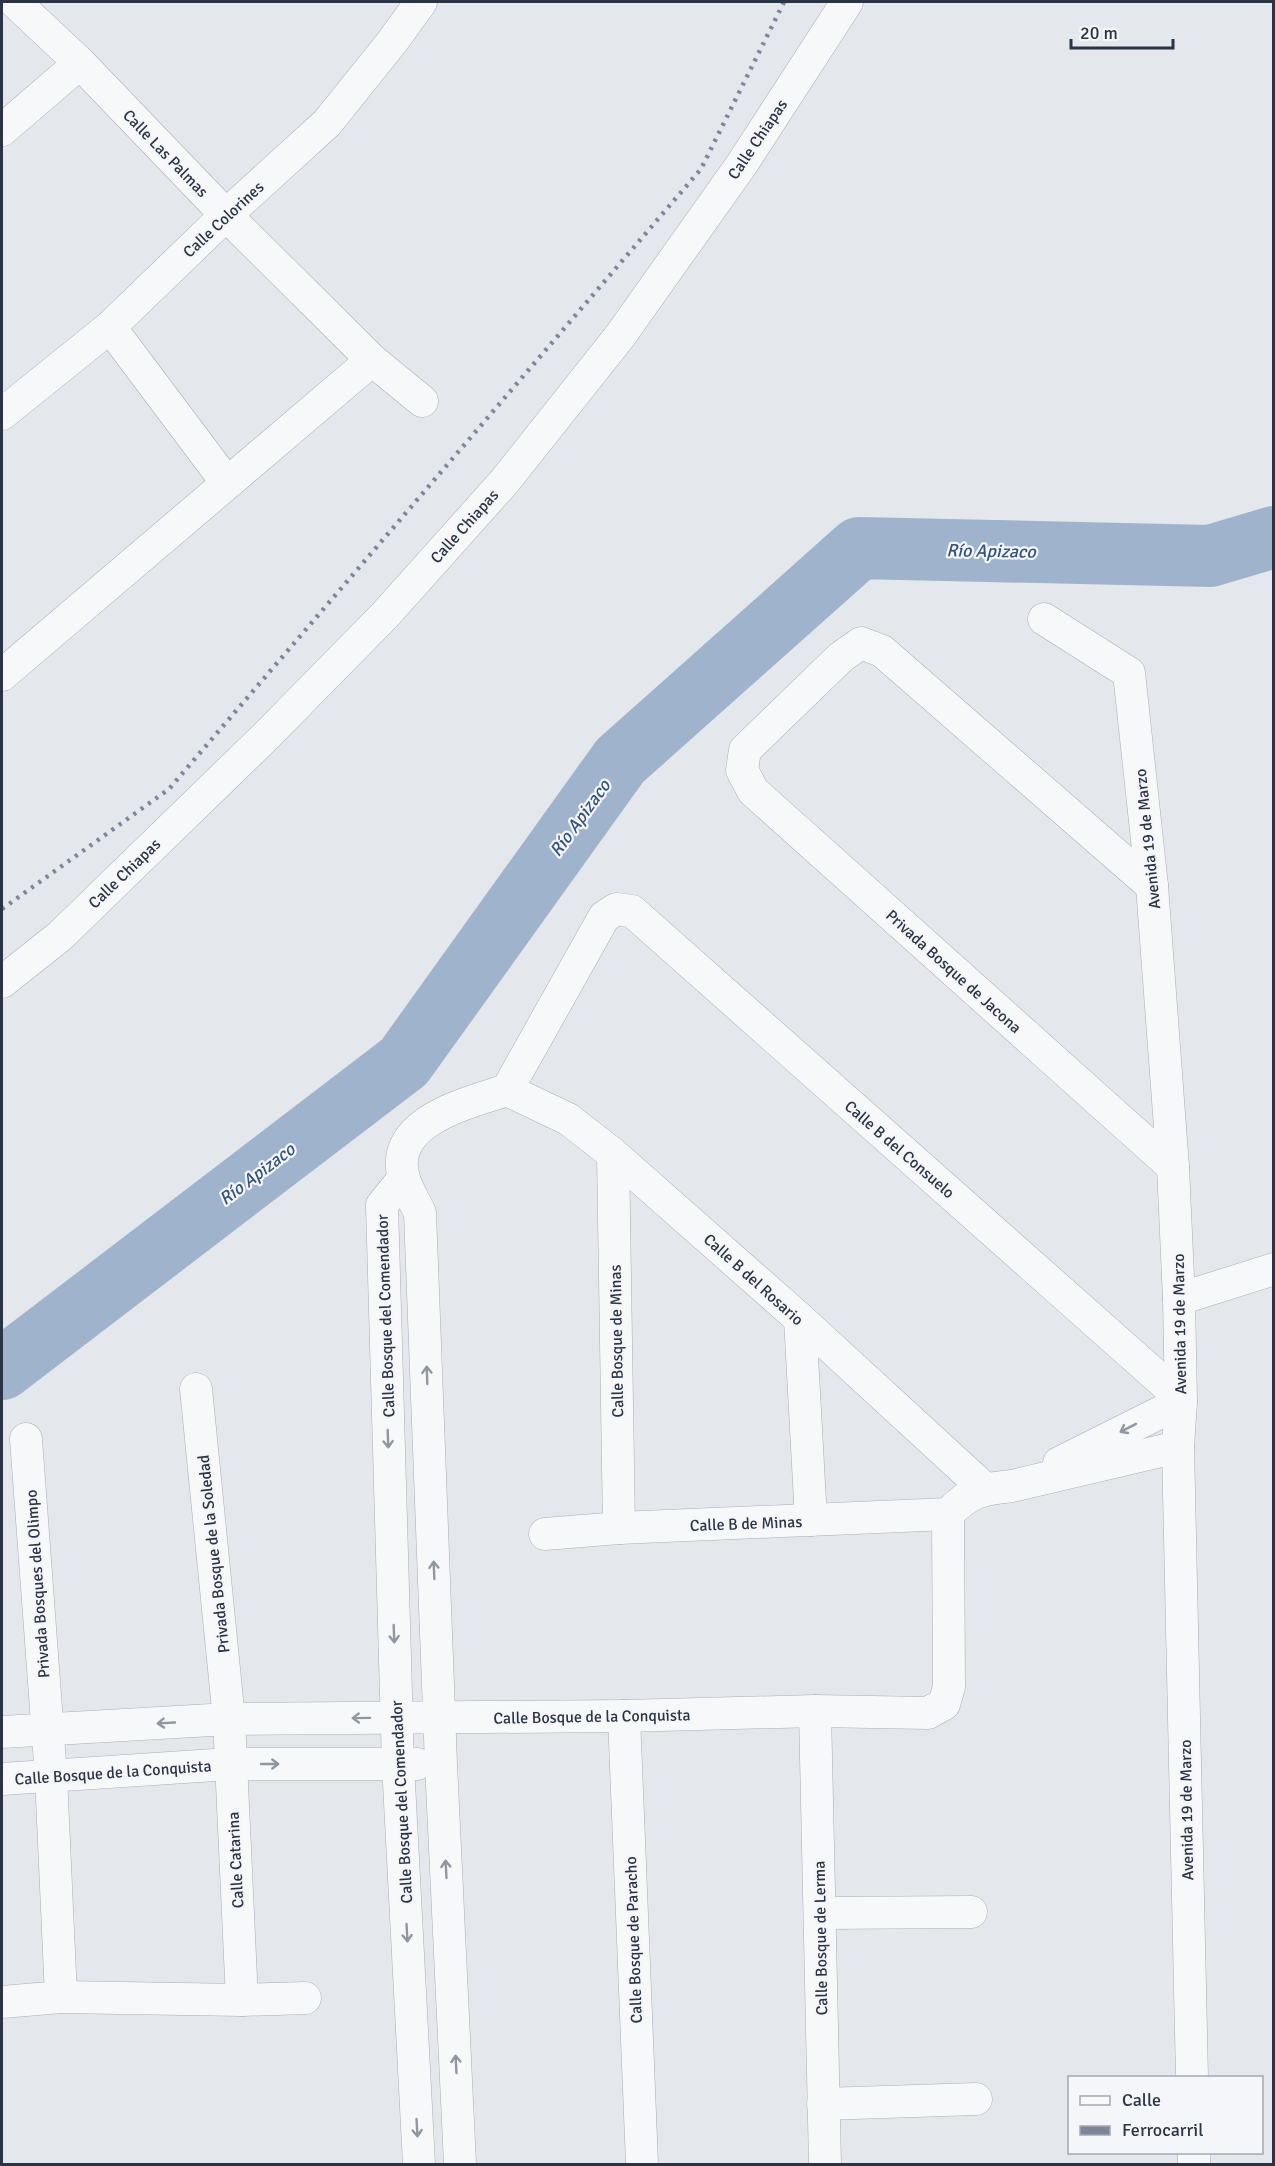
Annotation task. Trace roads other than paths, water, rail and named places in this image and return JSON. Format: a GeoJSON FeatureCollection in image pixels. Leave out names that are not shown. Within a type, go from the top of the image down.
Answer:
{"type":"FeatureCollection","features":[{"type":"Feature","properties":{"kind":"street","name":"Calle Las Palmas"},"geometry":{"type":"LineString","coordinates":[[15,2],[80,63],[226,215],[372,360],[422,401]]}},
{"type":"Feature","properties":{"kind":"street","name":"Calle Colorines"},"geometry":{"type":"LineString","coordinates":[[2,414],[110,327],[226,215],[327,123],[421,2]]}},
{"type":"Feature","properties":{"kind":"street","name":"Calle Chiapas"},"geometry":{"type":"LineString","coordinates":[[2,982],[60,936],[266,736],[385,615],[504,482],[620,336],[742,164],[847,2]]}},
{"type":"Feature","properties":{"kind":"street"},"geometry":{"type":"LineString","coordinates":[[2,130],[80,63]]}},
{"type":"Feature","properties":{"kind":"street"},"geometry":{"type":"LineString","coordinates":[[110,327],[227,483]]}},
{"type":"Feature","properties":{"kind":"street"},"geometry":{"type":"LineString","coordinates":[[2,675],[372,360]]}},
{"type":"Feature","properties":{"kind":"street","name":"Avenida 19 de Marzo"},"geometry":{"type":"LineString","coordinates":[[1044,619],[1129,673],[1152,886],[1173,1167],[1179,1299],[1181,1399],[1178,1447],[1192,2076]]}},
{"type":"Feature","properties":{"kind":"street","name":"Privada Bosque de Jacona"},"geometry":{"type":"LineString","coordinates":[[1152,886],[882,651],[861,642],[841,657],[745,750],[742,770],[753,791],[1173,1167]]}},
{"type":"Feature","properties":{"kind":"street","name":"Calle B del Consuelo"},"geometry":{"type":"LineString","coordinates":[[507,1090],[604,917],[616,909],[632,911],[1181,1399]]}},
{"type":"Feature","properties":{"kind":"street"},"geometry":{"type":"LineString","coordinates":[[460,2164],[441,1764],[420,1213],[404,1178],[403,1153],[419,1127],[447,1110],[507,1090]]}},
{"type":"Feature","properties":{"kind":"street","name":"Calle B del Rosario"},"geometry":{"type":"LineString","coordinates":[[507,1090],[568,1119],[613,1154],[800,1319],[999,1487]]}},
{"type":"Feature","properties":{"kind":"street","name":"Calle Bosque de Minas"},"geometry":{"type":"LineString","coordinates":[[613,1154],[619,1528]]}},
{"type":"Feature","properties":{"kind":"street","name":"Calle Bosque del Comendador"},"geometry":{"type":"LineString","coordinates":[[404,1178],[382,1205],[396,1718],[419,2164]]}},
{"type":"Feature","properties":{"kind":"street"},"geometry":{"type":"LineString","coordinates":[[1179,1299],[1274,1269]]}},
{"type":"Feature","properties":{"kind":"street"},"geometry":{"type":"LineString","coordinates":[[800,1319],[811,1520]]}},
{"type":"Feature","properties":{"kind":"street","name":"Privada Bosque de la Soledad"},"geometry":{"type":"LineString","coordinates":[[196,1389],[229,1719]]}},
{"type":"Feature","properties":{"kind":"street"},"geometry":{"type":"LineString","coordinates":[[999,1487],[1181,1399]]}},
{"type":"Feature","properties":{"kind":"street","name":"Privada Bosques del Olimpo"},"geometry":{"type":"LineString","coordinates":[[26,1439],[47,1728]]}},
{"type":"Feature","properties":{"kind":"street"},"geometry":{"type":"LineString","coordinates":[[948,1514],[962,1499],[999,1487],[1178,1447]]}},
{"type":"Feature","properties":{"kind":"street","name":"Calle B de Minas"},"geometry":{"type":"LineString","coordinates":[[545,1534],[619,1528],[948,1514]]}},
{"type":"Feature","properties":{"kind":"street","name":"Calle Bosque de la Conquista"},"geometry":{"type":"LineString","coordinates":[[2,1732],[229,1719],[440,1719],[815,1711],[928,1713],[944,1704],[950,1687],[948,1514]]}},
{"type":"Feature","properties":{"kind":"street","name":"Calle Bosque de Lerma"},"geometry":{"type":"LineString","coordinates":[[815,1711],[825,2164]]}},
{"type":"Feature","properties":{"kind":"street","name":"Calle Bosque de Paracho"},"geometry":{"type":"LineString","coordinates":[[624,1716],[642,2164]]}},
{"type":"Feature","properties":{"kind":"street","name":"Calle Catarina"},"geometry":{"type":"LineString","coordinates":[[229,1719],[242,2000]]}},
{"type":"Feature","properties":{"kind":"street"},"geometry":{"type":"LineString","coordinates":[[47,1728],[62,1997]]}},
{"type":"Feature","properties":{"kind":"street","name":"Calle Bosque de la Conquista"},"geometry":{"type":"LineString","coordinates":[[2,1779],[230,1764],[441,1764]]}},
{"type":"Feature","properties":{"kind":"street"},"geometry":{"type":"LineString","coordinates":[[820,1913],[971,1912]]}},
{"type":"Feature","properties":{"kind":"street"},"geometry":{"type":"LineString","coordinates":[[2,2002],[62,1997],[242,2000],[305,1998]]}},
{"type":"Feature","properties":{"kind":"street"},"geometry":{"type":"LineString","coordinates":[[823,2104],[976,2099]]}},
{"type":"Feature","properties":{"kind":"waterway","name":"Río Apizaco"},"geometry":{"type":"LineString","coordinates":[[2,1369],[404,1062],[620,761],[859,548],[1210,556],[1274,537]]}},
{"type":"Feature","properties":{"kind":"railway"},"geometry":{"type":"LineString","coordinates":[[2,909],[169,789],[701,169],[784,2]]}}]}
